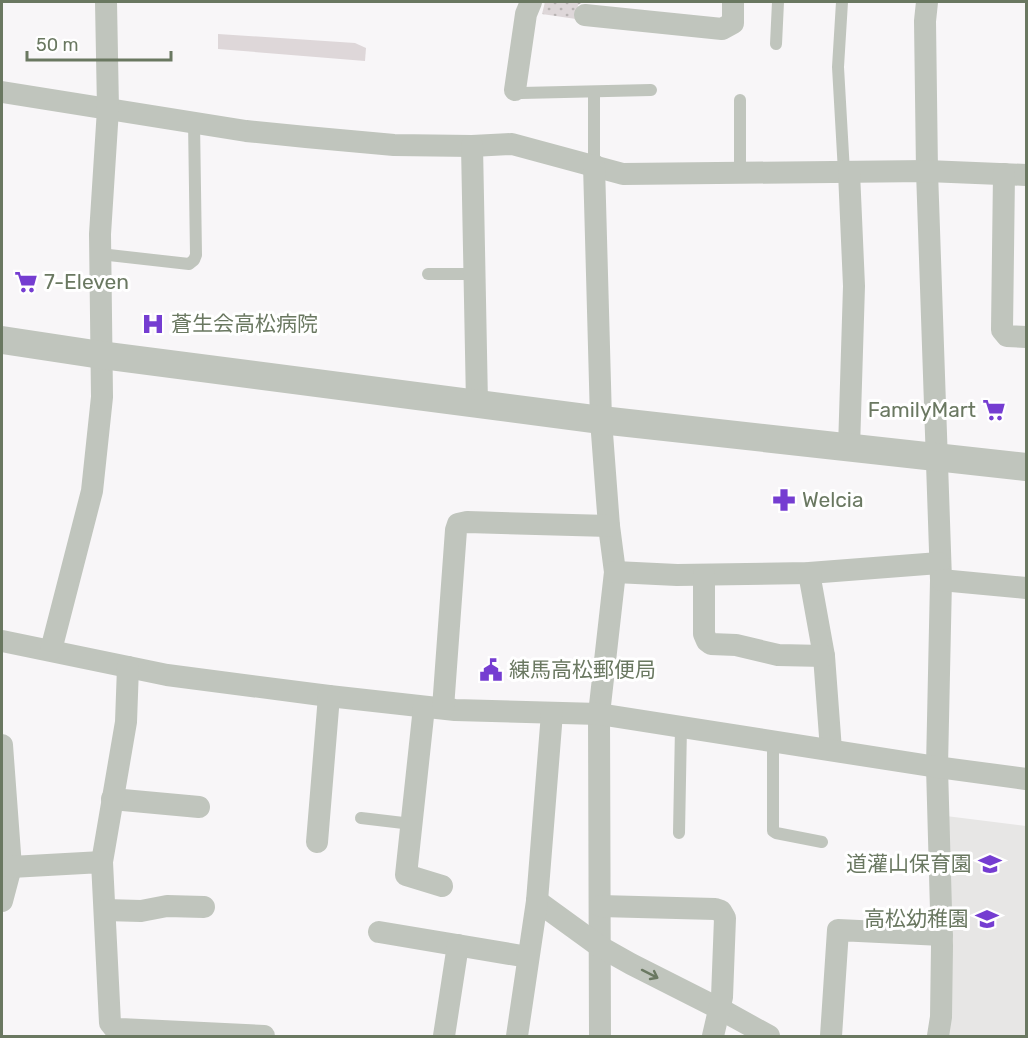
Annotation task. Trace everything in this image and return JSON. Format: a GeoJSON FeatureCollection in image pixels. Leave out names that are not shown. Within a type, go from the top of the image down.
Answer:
{"type":"FeatureCollection","features":[{"type":"Feature","properties":{"kind":"street"},"geometry":{"type":"LineString","coordinates":[[51,650],[92,491],[102,397],[99,234],[108,109],[106,2]]}},
{"type":"Feature","properties":{"kind":"street"},"geometry":{"type":"LineString","coordinates":[[515,90],[526,14],[531,2]]}},
{"type":"Feature","properties":{"kind":"street"},"geometry":{"type":"LineString","coordinates":[[595,11],[722,29],[733,23],[733,2]]}},
{"type":"Feature","properties":{"kind":"street"},"geometry":{"type":"LineString","coordinates":[[927,2],[925,21],[927,171],[940,572],[937,767],[942,935],[941,1017],[938,1036]]}},
{"type":"Feature","properties":{"kind":"street"},"geometry":{"type":"LineString","coordinates":[[2,92],[246,131],[394,145],[512,144],[623,174],[927,171],[1026,175]]}},
{"type":"Feature","properties":{"kind":"street"},"geometry":{"type":"LineString","coordinates":[[472,146],[477,403]]}},
{"type":"Feature","properties":{"kind":"street"},"geometry":{"type":"LineString","coordinates":[[594,165],[601,420],[615,572],[599,714],[600,1036]]}},
{"type":"Feature","properties":{"kind":"street"},"geometry":{"type":"LineString","coordinates":[[847,172],[854,286],[849,448]]}},
{"type":"Feature","properties":{"kind":"street"},"geometry":{"type":"LineString","coordinates":[[1004,174],[1002,330],[1006,336],[1026,337]]}},
{"type":"Feature","properties":{"kind":"street"},"geometry":{"type":"LineString","coordinates":[[2,340],[601,420],[1026,466]]}},
{"type":"Feature","properties":{"kind":"street"},"geometry":{"type":"LineString","coordinates":[[442,886],[406,875],[412,824],[434,707],[458,524],[467,522],[609,526]]}},
{"type":"Feature","properties":{"kind":"street"},"geometry":{"type":"LineString","coordinates":[[615,572],[677,575],[940,572],[1026,588]]}},
{"type":"Feature","properties":{"kind":"street"},"geometry":{"type":"LineString","coordinates":[[809,573],[824,656],[831,750]]}},
{"type":"Feature","properties":{"kind":"street"},"geometry":{"type":"LineString","coordinates":[[704,575],[704,634],[711,644],[736,645],[778,654],[824,656]]}},
{"type":"Feature","properties":{"kind":"street"},"geometry":{"type":"LineString","coordinates":[[2,641],[167,675],[434,707],[599,714],[937,767],[1026,778]]}},
{"type":"Feature","properties":{"kind":"street"},"geometry":{"type":"LineString","coordinates":[[128,667],[126,722],[102,862],[110,1023],[114,1028],[120,1029],[264,1036]]}},
{"type":"Feature","properties":{"kind":"street"},"geometry":{"type":"LineString","coordinates":[[317,842],[329,696]]}},
{"type":"Feature","properties":{"kind":"street"},"geometry":{"type":"LineString","coordinates":[[517,1036],[537,901],[552,712]]}},
{"type":"Feature","properties":{"kind":"street"},"geometry":{"type":"LineString","coordinates":[[2,745],[11,867],[2,901]]}},
{"type":"Feature","properties":{"kind":"street"},"geometry":{"type":"LineString","coordinates":[[112,799],[199,807]]}},
{"type":"Feature","properties":{"kind":"street"},"geometry":{"type":"LineString","coordinates":[[11,867],[102,862]]}},
{"type":"Feature","properties":{"kind":"street"},"geometry":{"type":"LineString","coordinates":[[537,901],[599,946],[769,1036]]}},
{"type":"Feature","properties":{"kind":"street"},"geometry":{"type":"LineString","coordinates":[[105,910],[141,911],[167,906],[204,907]]}},
{"type":"Feature","properties":{"kind":"street"},"geometry":{"type":"LineString","coordinates":[[600,906],[721,911],[725,918],[722,997],[713,1036]]}},
{"type":"Feature","properties":{"kind":"street"},"geometry":{"type":"LineString","coordinates":[[831,1036],[838,930],[942,935]]}},
{"type":"Feature","properties":{"kind":"street"},"geometry":{"type":"LineString","coordinates":[[379,932],[528,957]]}},
{"type":"Feature","properties":{"kind":"street"},"geometry":{"type":"LineString","coordinates":[[444,1036],[458,945]]}},
{"type":"Feature","properties":{"kind":"lane"},"geometry":{"type":"LineString","coordinates":[[776,44],[778,2]]}},
{"type":"Feature","properties":{"kind":"lane"},"geometry":{"type":"LineString","coordinates":[[842,2],[838,67],[847,172]]}},
{"type":"Feature","properties":{"kind":"lane"},"geometry":{"type":"LineString","coordinates":[[515,90],[520,93],[651,90]]}},
{"type":"Feature","properties":{"kind":"lane"},"geometry":{"type":"LineString","coordinates":[[594,92],[594,165]]}},
{"type":"Feature","properties":{"kind":"lane"},"geometry":{"type":"LineString","coordinates":[[740,100],[740,172]]}},
{"type":"Feature","properties":{"kind":"lane"},"geometry":{"type":"LineString","coordinates":[[100,254],[189,264],[194,261],[196,255],[194,122]]}},
{"type":"Feature","properties":{"kind":"lane"},"geometry":{"type":"LineString","coordinates":[[428,274],[475,274]]}},
{"type":"Feature","properties":{"kind":"lane"},"geometry":{"type":"LineString","coordinates":[[679,832],[681,727]]}},
{"type":"Feature","properties":{"kind":"lane"},"geometry":{"type":"LineString","coordinates":[[773,741],[772,831],[822,842]]}},
{"type":"Feature","properties":{"kind":"lane"},"geometry":{"type":"LineString","coordinates":[[361,818],[412,824]]}},
{"type":"Feature","properties":{"kind":"shaded area"},"geometry":{"type":"Polygon","coordinates":[[[545,2],[583,2],[578,5],[576,19],[542,14],[545,2]]]}},
{"type":"Feature","properties":{"kind":"shaded area"},"geometry":{"type":"Polygon","coordinates":[[[218,34],[355,43],[366,48],[365,61],[218,49],[218,34]]]}},
{"type":"Feature","properties":{"kind":"shaded area","name":"高松幼稚園"},"geometry":{"type":"Polygon","coordinates":[[[946,816],[1026,826],[1026,1036],[946,1036],[946,816]]]}},
{"type":"Feature","properties":{"kind":"place","name":"7-Eleven"},"geometry":{"type":"Point","coordinates":[26,282]}},
{"type":"Feature","properties":{"kind":"place","name":"蒼生会高松病院"},"geometry":{"type":"Point","coordinates":[153,324]}},
{"type":"Feature","properties":{"kind":"place","name":"FamilyMart"},"geometry":{"type":"Point","coordinates":[994,410]}},
{"type":"Feature","properties":{"kind":"place","name":"Welcia"},"geometry":{"type":"Point","coordinates":[784,500]}},
{"type":"Feature","properties":{"kind":"place","name":"練馬高松郵便局"},"geometry":{"type":"Point","coordinates":[491,670]}},
{"type":"Feature","properties":{"kind":"place","name":"道灌山保育園"},"geometry":{"type":"Point","coordinates":[990,864]}},
{"type":"Feature","properties":{"kind":"place","name":"高松幼稚園"},"geometry":{"type":"Point","coordinates":[987,919]}}]}
